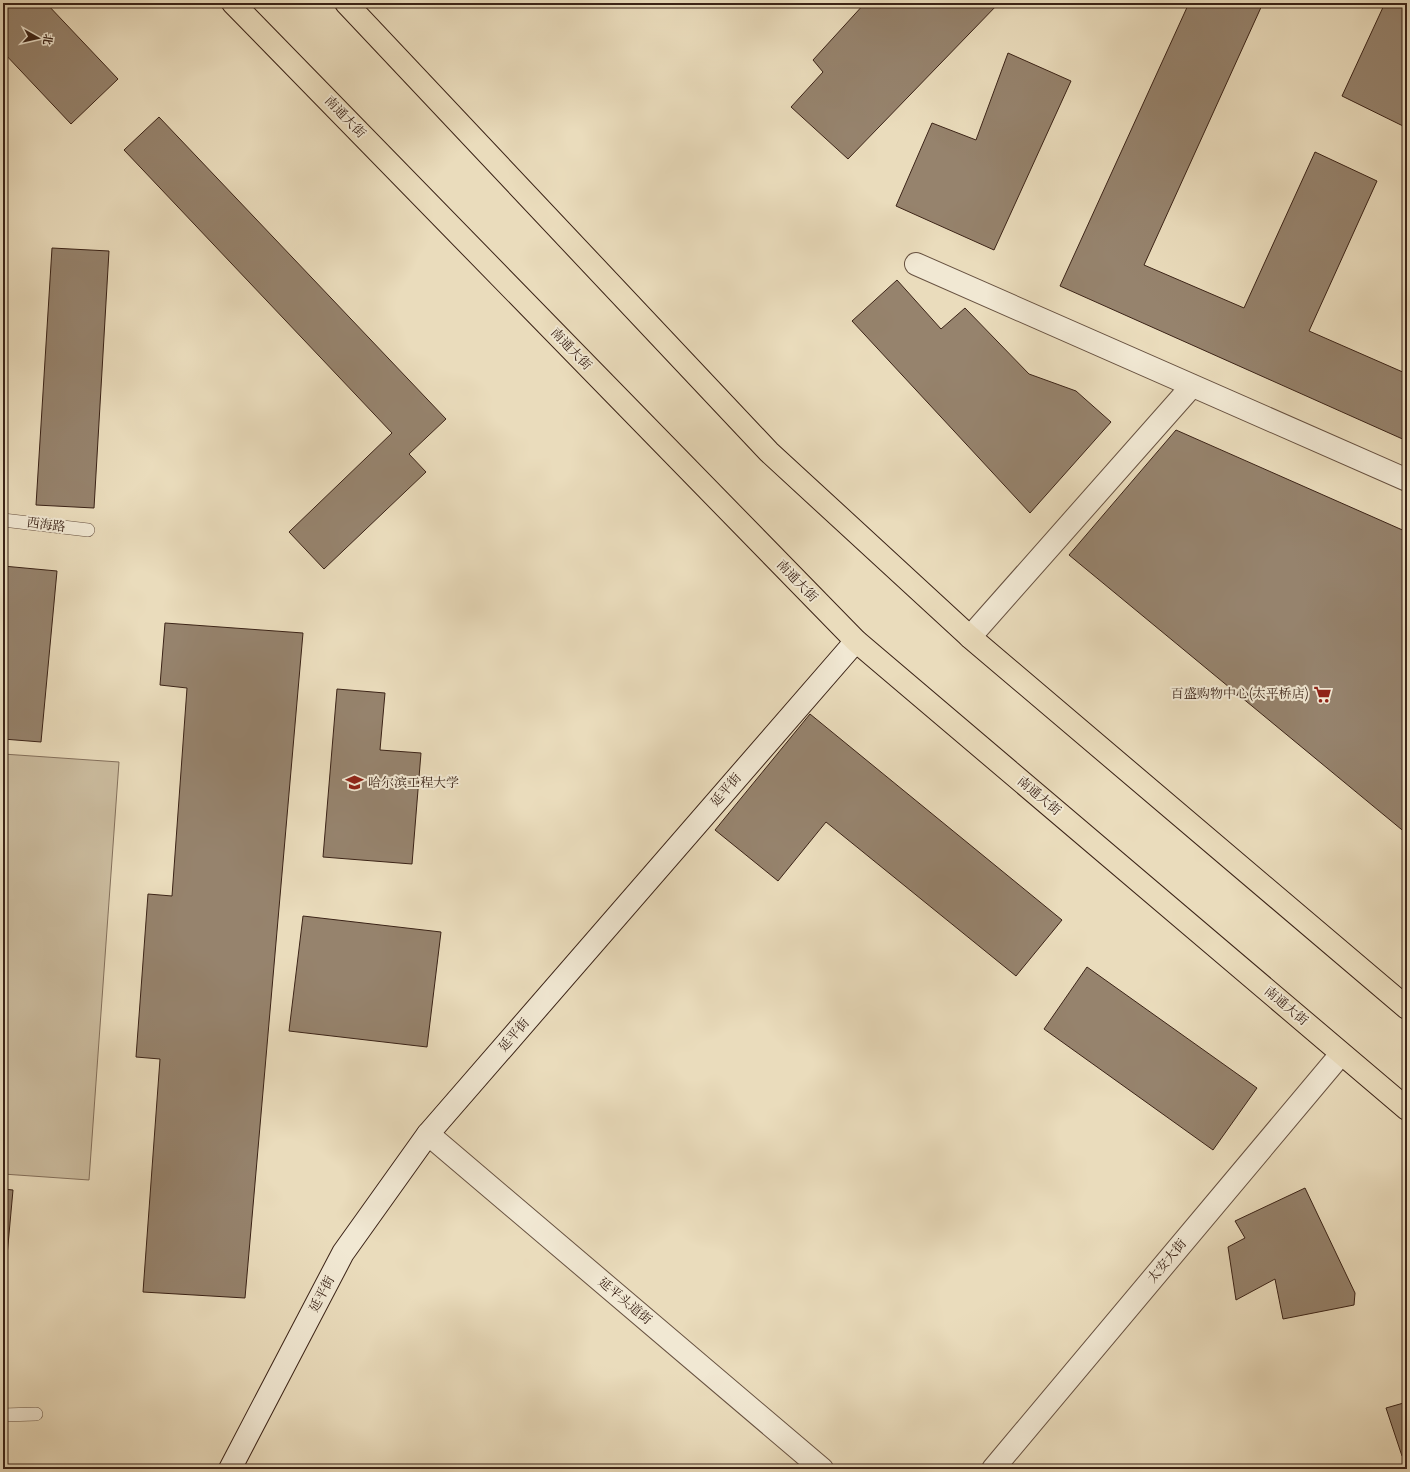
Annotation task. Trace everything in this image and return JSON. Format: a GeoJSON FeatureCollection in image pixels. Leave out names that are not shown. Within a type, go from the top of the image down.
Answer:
{"type":"FeatureCollection","features":[{"type":"Feature","properties":{"kind":"highway","name":"南通大街"},"geometry":{"type":"LineString","coordinates":[[233,3],[856,641],[1407,1109]]}},
{"type":"Feature","properties":{"kind":"highway"},"geometry":{"type":"LineString","coordinates":[[346,3],[769,452],[970,637],[1407,1008]]}},
{"type":"Feature","properties":{"kind":"street"},"geometry":{"type":"LineString","coordinates":[[916,264],[1407,480]]}},
{"type":"Feature","properties":{"kind":"street"},"geometry":{"type":"LineString","coordinates":[[970,637],[1192,386]]}},
{"type":"Feature","properties":{"kind":"street","name":"延平街"},"geometry":{"type":"LineString","coordinates":[[230,1469],[343,1253],[428,1134],[856,641]]}},
{"type":"Feature","properties":{"kind":"street","name":"太安大街"},"geometry":{"type":"LineString","coordinates":[[992,1469],[1342,1054]]}},
{"type":"Feature","properties":{"kind":"street","name":"延平头道街"},"geometry":{"type":"LineString","coordinates":[[428,1134],[822,1469]]}},
{"type":"Feature","properties":{"kind":"lane","name":"西海路"},"geometry":{"type":"LineString","coordinates":[[3,520],[88,530]]}},
{"type":"Feature","properties":{"kind":"lane"},"geometry":{"type":"LineString","coordinates":[[3,1415],[36,1414]]}},
{"type":"Feature","properties":{"kind":"shaded area"},"geometry":{"type":"Polygon","coordinates":[[[3,754],[119,762],[89,1180],[3,1174],[3,754]]]}},
{"type":"Feature","properties":{"kind":"building"},"geometry":{"type":"Polygon","coordinates":[[[3,3],[46,3],[118,79],[71,124],[3,52],[3,3]]]}},
{"type":"Feature","properties":{"kind":"building"},"geometry":{"type":"Polygon","coordinates":[[[865,3],[999,3],[848,159],[791,107],[823,72],[813,60],[865,3]]]}},
{"type":"Feature","properties":{"kind":"building"},"geometry":{"type":"Polygon","coordinates":[[[1189,3],[1263,3],[1144,265],[1244,308],[1315,152],[1377,181],[1309,331],[1405,373],[1407,368],[1407,441],[1060,286],[1189,3]]]}},
{"type":"Feature","properties":{"kind":"building"},"geometry":{"type":"Polygon","coordinates":[[[1385,3],[1407,3],[1407,117],[1403,126],[1342,96],[1385,3]]]}},
{"type":"Feature","properties":{"kind":"building"},"geometry":{"type":"Polygon","coordinates":[[[1008,53],[1071,81],[994,250],[896,206],[932,123],[976,140],[1008,53]]]}},
{"type":"Feature","properties":{"kind":"building"},"geometry":{"type":"Polygon","coordinates":[[[159,117],[446,419],[409,454],[426,472],[324,569],[289,532],[392,433],[124,150],[159,117]]]}},
{"type":"Feature","properties":{"kind":"building"},"geometry":{"type":"Polygon","coordinates":[[[52,248],[109,251],[94,508],[36,505],[52,248]]]}},
{"type":"Feature","properties":{"kind":"building"},"geometry":{"type":"Polygon","coordinates":[[[897,280],[941,329],[965,308],[1029,374],[1076,391],[1111,422],[1030,513],[852,321],[897,280]]]}},
{"type":"Feature","properties":{"kind":"building","name":"百盛购物中心(太平桥店)"},"geometry":{"type":"Polygon","coordinates":[[[1176,430],[1407,532],[1407,834],[1069,555],[1176,430]]]}},
{"type":"Feature","properties":{"kind":"building"},"geometry":{"type":"Polygon","coordinates":[[[3,566],[57,571],[41,742],[3,739],[3,566]]]}},
{"type":"Feature","properties":{"kind":"building"},"geometry":{"type":"Polygon","coordinates":[[[165,623],[303,633],[245,1298],[143,1292],[160,1059],[136,1057],[148,894],[172,896],[187,688],[160,685],[165,623]]]}},
{"type":"Feature","properties":{"kind":"building"},"geometry":{"type":"Polygon","coordinates":[[[337,689],[385,693],[380,750],[421,753],[412,864],[323,857],[337,689]]]}},
{"type":"Feature","properties":{"kind":"building"},"geometry":{"type":"Polygon","coordinates":[[[810,714],[1062,920],[1016,976],[826,822],[778,881],[715,830],[810,714]]]}},
{"type":"Feature","properties":{"kind":"building"},"geometry":{"type":"Polygon","coordinates":[[[303,916],[441,932],[427,1047],[289,1031],[303,916]]]}},
{"type":"Feature","properties":{"kind":"building"},"geometry":{"type":"Polygon","coordinates":[[[1087,967],[1257,1088],[1213,1150],[1044,1029],[1087,967]]]}},
{"type":"Feature","properties":{"kind":"building"},"geometry":{"type":"Polygon","coordinates":[[[1305,1188],[1355,1293],[1354,1305],[1283,1319],[1275,1279],[1236,1300],[1228,1247],[1245,1238],[1235,1221],[1305,1188]]]}},
{"type":"Feature","properties":{"kind":"building"},"geometry":{"type":"Polygon","coordinates":[[[3,1189],[13,1190],[3,1300],[3,1189]]]}},
{"type":"Feature","properties":{"kind":"building"},"geometry":{"type":"Polygon","coordinates":[[[1407,1402],[1407,1455],[1402,1456],[1386,1408],[1407,1402]]]}},
{"type":"Feature","properties":{"kind":"place","name":"百盛购物中心(太平桥店)"},"geometry":{"type":"Point","coordinates":[1322,694]}},
{"type":"Feature","properties":{"kind":"place","name":"哈尔滨工程大学"},"geometry":{"type":"Point","coordinates":[355,783]}}]}
